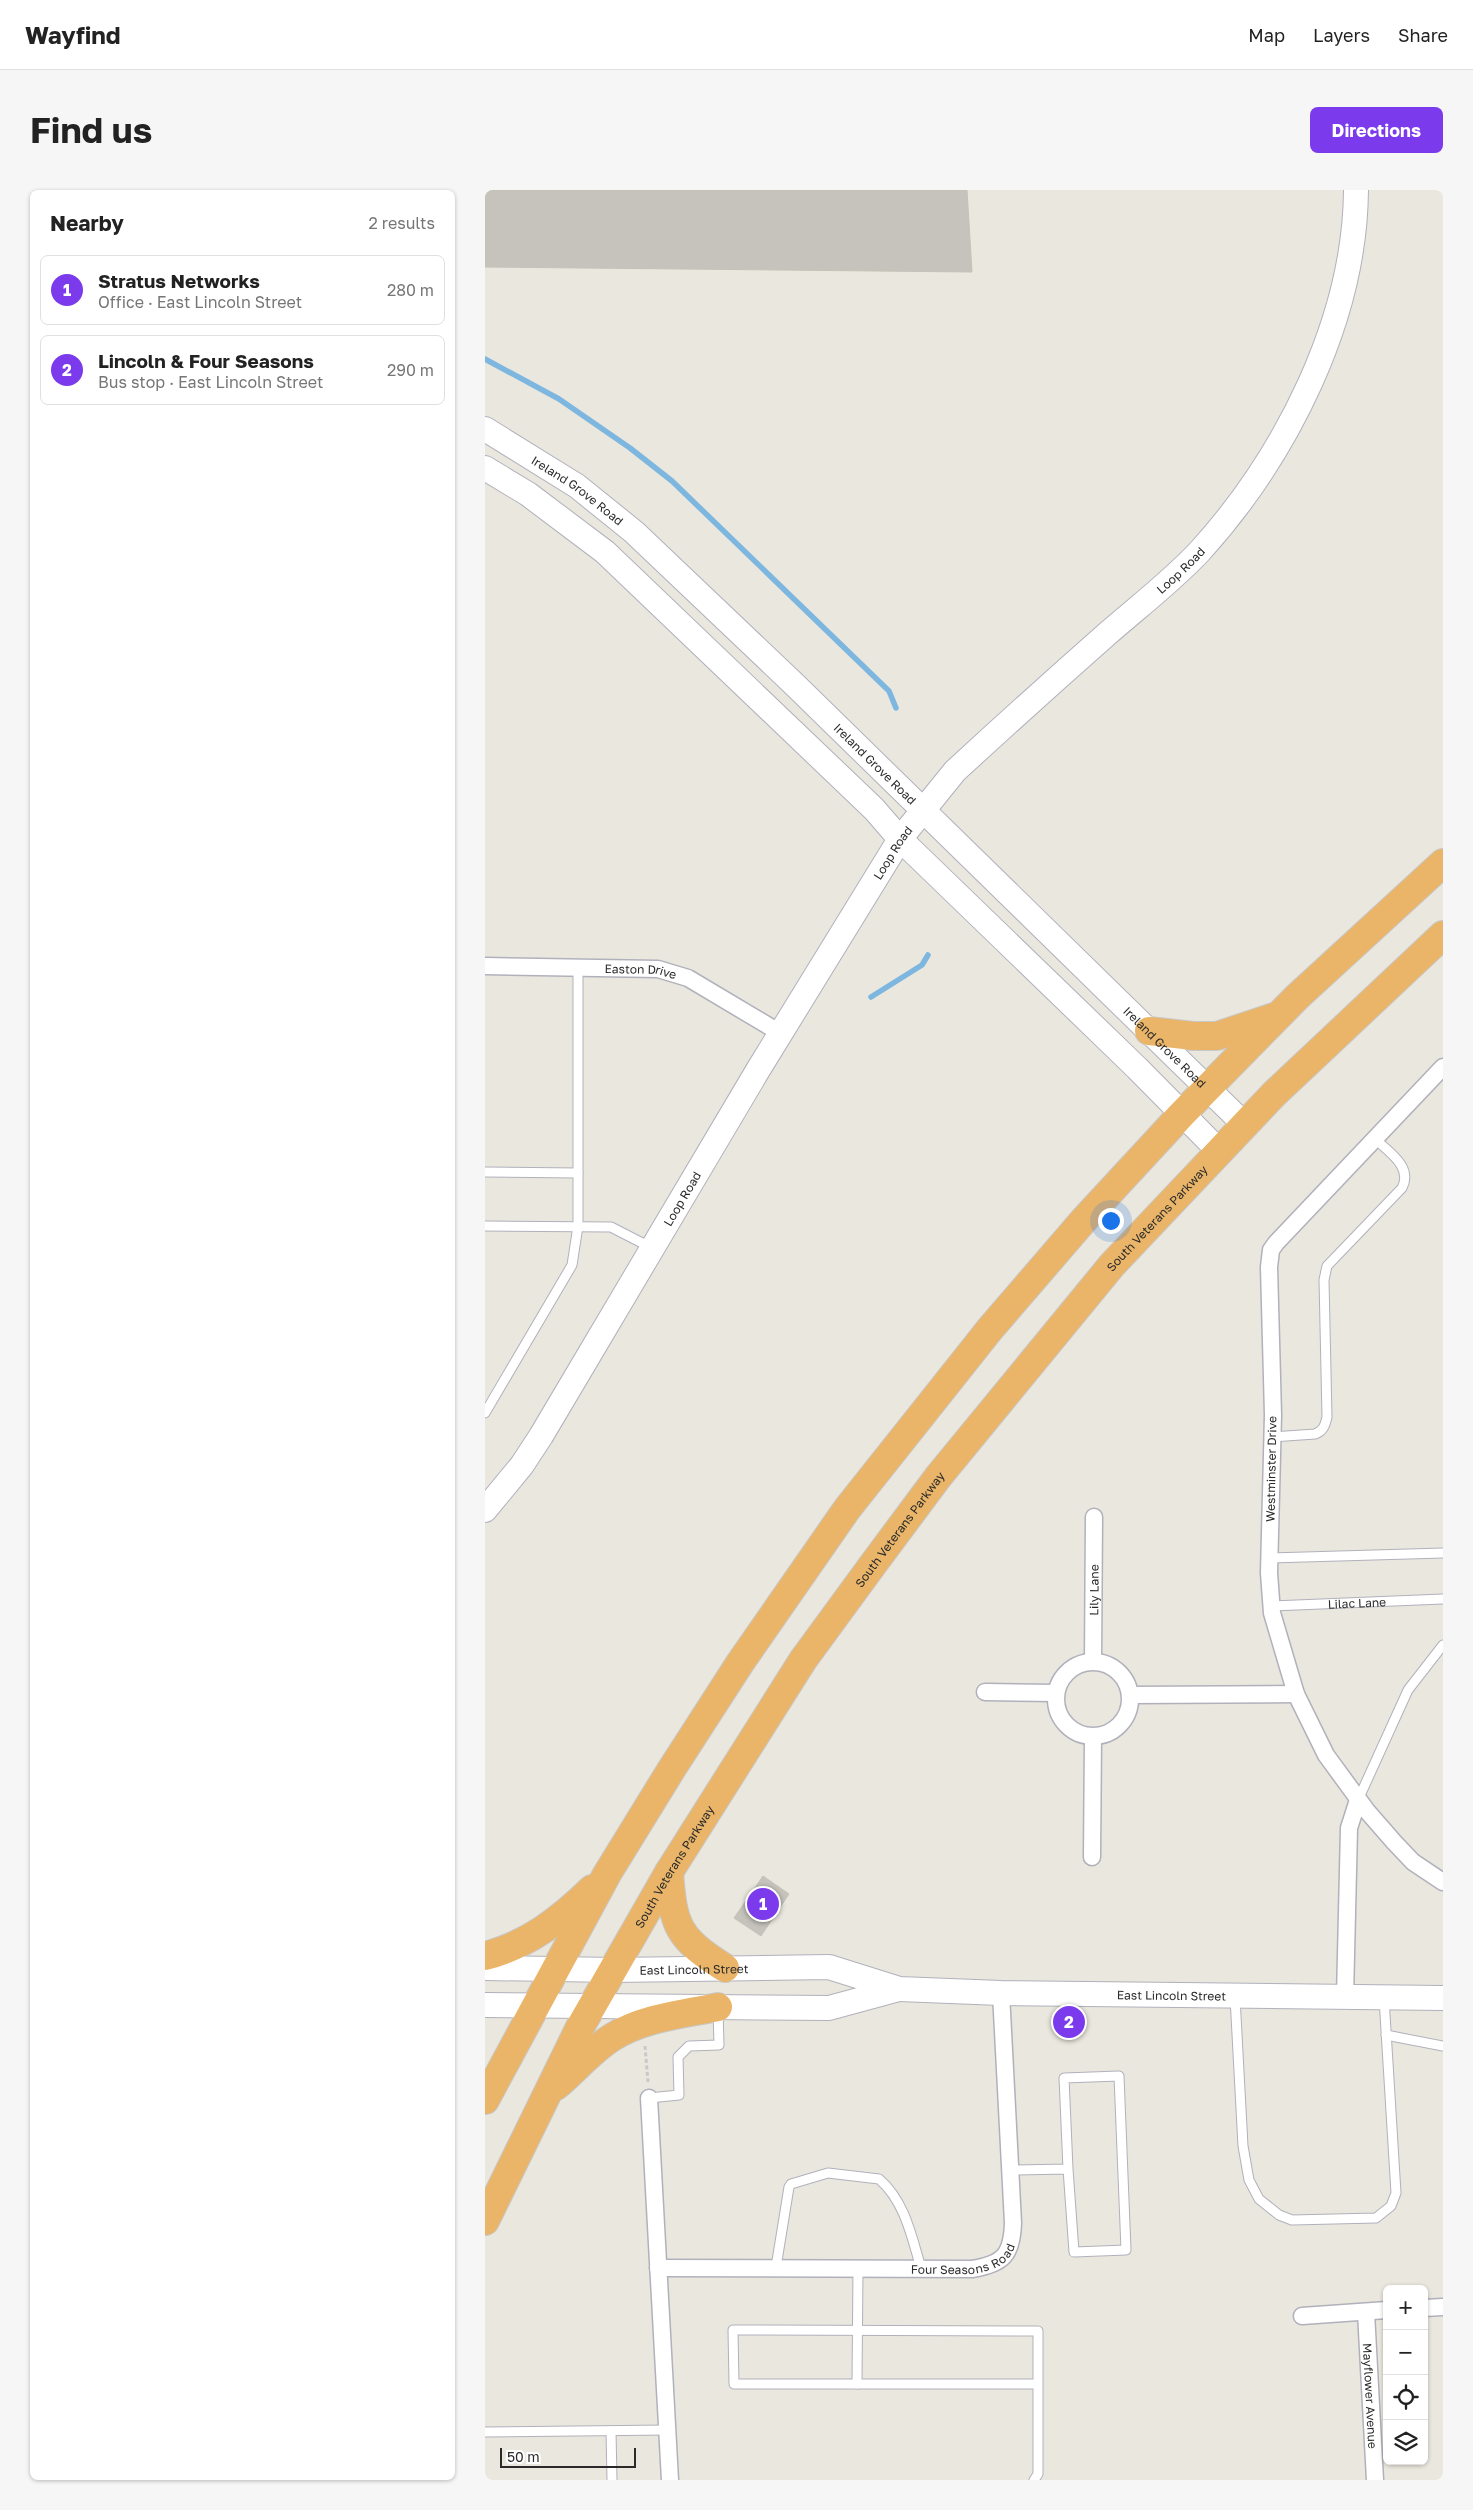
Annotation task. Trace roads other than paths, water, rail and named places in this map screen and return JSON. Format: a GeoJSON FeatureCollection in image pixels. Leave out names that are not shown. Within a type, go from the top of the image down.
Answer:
{"type":"FeatureCollection","features":[{"type":"Feature","properties":{"kind":"highway"},"geometry":{"type":"LineString","coordinates":[[487,2086],[537,2005],[607,1874],[740,1663],[847,1509],[990,1328],[1083,1221],[1181,1114],[1278,1016],[1375,924],[1443,863]]}},
{"type":"Feature","properties":{"kind":"highway","name":"South Veterans Parkway"},"geometry":{"type":"LineString","coordinates":[[485,2221],[545,2095],[579,2029],[595,2005],[669,1872],[803,1660],[938,1477],[1112,1265],[1220,1152],[1244,1124],[1345,1026],[1443,935]]}},
{"type":"Feature","properties":{"kind":"highway"},"geometry":{"type":"LineString","coordinates":[[1149,1031],[1193,1036],[1217,1036],[1278,1016]]}},
{"type":"Feature","properties":{"kind":"highway"},"geometry":{"type":"LineString","coordinates":[[669,1872],[673,1910],[679,1930],[700,1952],[725,1968]]}},
{"type":"Feature","properties":{"kind":"highway"},"geometry":{"type":"LineString","coordinates":[[485,1956],[507,1950],[554,1923],[607,1874]]}},
{"type":"Feature","properties":{"kind":"highway"},"geometry":{"type":"LineString","coordinates":[[545,2095],[611,2038],[652,2020],[717,2007]]}},
{"type":"Feature","properties":{"kind":"main road","name":"Loop Road"},"geometry":{"type":"LineString","coordinates":[[485,1510],[522,1464],[541,1436],[652,1248],[900,839],[955,771],[1199,551],[1270,459],[1310,384],[1328,335],[1344,284],[1356,190]]}},
{"type":"Feature","properties":{"kind":"main road","name":"Ireland Grove Road"},"geometry":{"type":"LineString","coordinates":[[485,428],[577,486],[634,532],[795,686],[1244,1124]]}},
{"type":"Feature","properties":{"kind":"main road"},"geometry":{"type":"LineString","coordinates":[[485,468],[528,494],[605,552],[874,809],[900,839],[1137,1068],[1220,1152]]}},
{"type":"Feature","properties":{"kind":"main road","name":"East Lincoln Street"},"geometry":{"type":"LineString","coordinates":[[485,1968],[614,1970],[829,1967],[899,1989],[1001,1993],[1443,1998]]}},
{"type":"Feature","properties":{"kind":"main road","name":"East Lincoln Street"},"geometry":{"type":"LineString","coordinates":[[485,2005],[829,2008],[899,1989]]}},
{"type":"Feature","properties":{"kind":"street","name":"Easton Drive"},"geometry":{"type":"LineString","coordinates":[[485,966],[578,966],[658,969],[688,978],[782,1034]]}},
{"type":"Feature","properties":{"kind":"street","name":"Westminster Drive"},"geometry":{"type":"LineString","coordinates":[[1443,1067],[1271,1250],[1269,1267],[1272,1437],[1269,1558],[1272,1606],[1297,1694],[1326,1755],[1358,1800],[1413,1862],[1443,1882]]}},
{"type":"Feature","properties":{"kind":"street","name":"Lily Lane"},"geometry":{"type":"LineString","coordinates":[[1093,1662],[1094,1517]]}},
{"type":"Feature","properties":{"kind":"street"},"geometry":{"type":"LineString","coordinates":[[1093,1662],[1114,1668],[1128,1684],[1131,1695],[1130,1708],[1121,1724],[1105,1735],[1093,1736],[1075,1731],[1061,1718],[1056,1706],[1056,1693],[1059,1683],[1069,1671],[1083,1663],[1093,1662]]}},
{"type":"Feature","properties":{"kind":"street"},"geometry":{"type":"LineString","coordinates":[[985,1692],[1056,1693]]}},
{"type":"Feature","properties":{"kind":"street"},"geometry":{"type":"LineString","coordinates":[[1131,1695],[1297,1694]]}},
{"type":"Feature","properties":{"kind":"street"},"geometry":{"type":"LineString","coordinates":[[1092,1858],[1093,1736]]}},
{"type":"Feature","properties":{"kind":"street"},"geometry":{"type":"LineString","coordinates":[[1345,1997],[1349,1828],[1358,1800]]}},
{"type":"Feature","properties":{"kind":"street","name":"Four Seasons Road"},"geometry":{"type":"LineString","coordinates":[[657,2268],[921,2268],[987,2267],[996,2263],[1010,2249],[1013,2223],[1001,1993]]}},
{"type":"Feature","properties":{"kind":"street"},"geometry":{"type":"LineString","coordinates":[[649,2098],[670,2480]]}},
{"type":"Feature","properties":{"kind":"street"},"geometry":{"type":"LineString","coordinates":[[1428,2308],[1443,2307]]}},
{"type":"Feature","properties":{"kind":"street"},"geometry":{"type":"LineString","coordinates":[[1302,2316],[1383,2310]]}},
{"type":"Feature","properties":{"kind":"street","name":"Mayflower Avenue"},"geometry":{"type":"LineString","coordinates":[[1366,2312],[1375,2480]]}},
{"type":"Feature","properties":{"kind":"lane"},"geometry":{"type":"LineString","coordinates":[[485,1413],[572,1265],[578,1226],[578,966]]}},
{"type":"Feature","properties":{"kind":"lane"},"geometry":{"type":"LineString","coordinates":[[1272,1437],[1315,1434],[1321,1432],[1325,1425],[1327,1417],[1324,1280],[1327,1266],[1402,1188],[1405,1182],[1403,1167],[1375,1139]]}},
{"type":"Feature","properties":{"kind":"lane"},"geometry":{"type":"LineString","coordinates":[[485,1172],[578,1173]]}},
{"type":"Feature","properties":{"kind":"lane"},"geometry":{"type":"LineString","coordinates":[[485,1226],[611,1227],[652,1248]]}},
{"type":"Feature","properties":{"kind":"lane"},"geometry":{"type":"LineString","coordinates":[[1269,1558],[1443,1553]]}},
{"type":"Feature","properties":{"kind":"lane","name":"Lilac Lane"},"geometry":{"type":"LineString","coordinates":[[1272,1606],[1443,1599]]}},
{"type":"Feature","properties":{"kind":"lane"},"geometry":{"type":"LineString","coordinates":[[1358,1800],[1408,1690],[1443,1646]]}},
{"type":"Feature","properties":{"kind":"lane"},"geometry":{"type":"LineString","coordinates":[[1235,1995],[1243,2137],[1249,2180],[1259,2199],[1279,2215],[1292,2220],[1377,2218],[1391,2206],[1396,2194],[1384,1997]]}},
{"type":"Feature","properties":{"kind":"lane"},"geometry":{"type":"LineString","coordinates":[[649,2098],[679,2095],[679,2057],[689,2046],[719,2045],[717,2007]]}},
{"type":"Feature","properties":{"kind":"lane"},"geometry":{"type":"LineString","coordinates":[[1386,2035],[1443,2046]]}},
{"type":"Feature","properties":{"kind":"lane"},"geometry":{"type":"LineString","coordinates":[[1119,2076],[1126,2250],[1074,2252],[1069,2169],[1064,2078],[1119,2076]]}},
{"type":"Feature","properties":{"kind":"lane"},"geometry":{"type":"LineString","coordinates":[[1010,2170],[1069,2169]]}},
{"type":"Feature","properties":{"kind":"lane"},"geometry":{"type":"LineString","coordinates":[[776,2267],[789,2187],[791,2184],[828,2173],[879,2179],[885,2183],[894,2195],[910,2230],[921,2268]]}},
{"type":"Feature","properties":{"kind":"lane"},"geometry":{"type":"LineString","coordinates":[[857,2268],[857,2384]]}},
{"type":"Feature","properties":{"kind":"lane"},"geometry":{"type":"LineString","coordinates":[[1034,2480],[1038,2474],[1038,2384],[1038,2331],[733,2330],[733,2384],[1038,2384]]}},
{"type":"Feature","properties":{"kind":"lane"},"geometry":{"type":"LineString","coordinates":[[611,2430],[612,2480]]}},
{"type":"Feature","properties":{"kind":"lane"},"geometry":{"type":"LineString","coordinates":[[485,2432],[667,2430]]}},
{"type":"Feature","properties":{"kind":"waterway"},"geometry":{"type":"LineString","coordinates":[[485,359],[559,399],[630,448],[672,481],[889,691],[896,708]]}},
{"type":"Feature","properties":{"kind":"waterway"},"geometry":{"type":"LineString","coordinates":[[871,997],[922,965],[928,955]]}},
{"type":"Feature","properties":{"kind":"place","name":"Stratus Networks"},"geometry":{"type":"Point","coordinates":[763,1904]}},
{"type":"Feature","properties":{"kind":"place","name":"Lincoln & Four Seasons"},"geometry":{"type":"Point","coordinates":[1069,2022]}}]}
